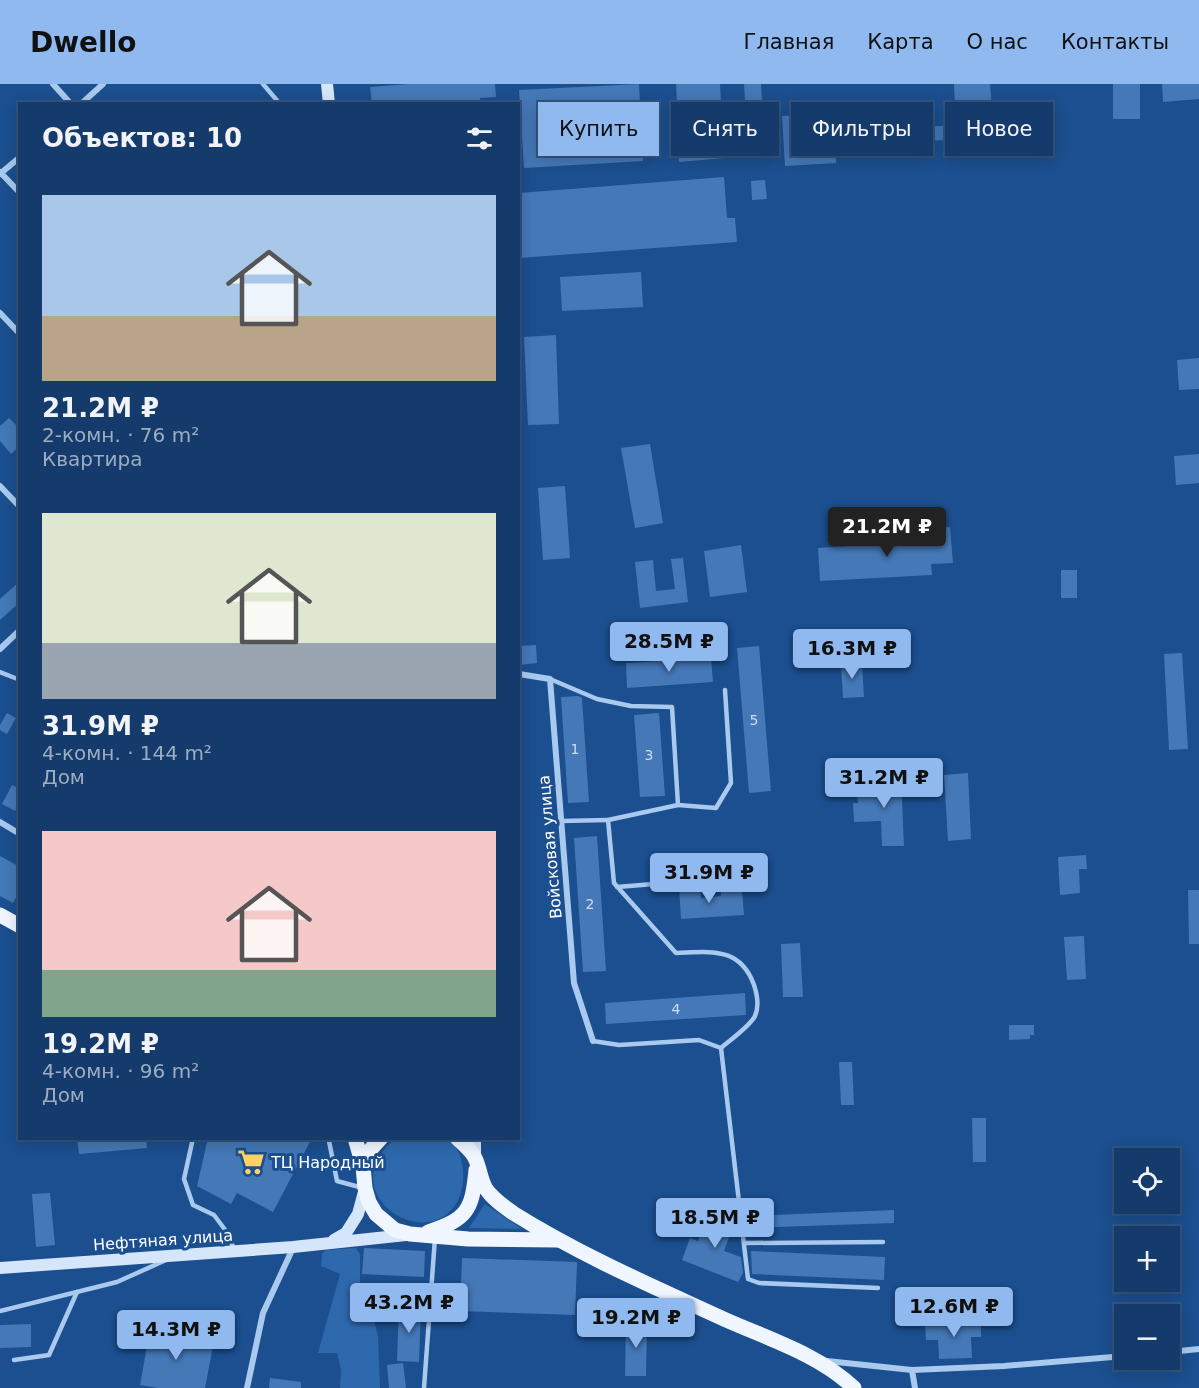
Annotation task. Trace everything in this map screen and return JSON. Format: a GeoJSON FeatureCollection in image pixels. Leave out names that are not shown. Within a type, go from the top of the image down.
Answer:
{"type":"FeatureCollection","features":[{"type":"Feature","properties":{"kind":"main road"},"geometry":{"type":"LineString","coordinates":[[0,915],[18,925]]}},
{"type":"Feature","properties":{"kind":"main road"},"geometry":{"type":"LineString","coordinates":[[356,1140],[363,1166],[365,1188],[376,1214],[395,1230],[468,1239],[558,1240]]}},
{"type":"Feature","properties":{"kind":"main road"},"geometry":{"type":"LineString","coordinates":[[363,1166],[371,1149],[379,1140]]}},
{"type":"Feature","properties":{"kind":"main road"},"geometry":{"type":"LineString","coordinates":[[459,1140],[476,1161],[481,1179],[495,1199],[558,1240],[622,1272],[812,1359],[843,1377],[854,1388]]}},
{"type":"Feature","properties":{"kind":"main road"},"geometry":{"type":"LineString","coordinates":[[422,1235],[453,1224],[466,1211],[474,1192],[476,1161]]}},
{"type":"Feature","properties":{"kind":"street"},"geometry":{"type":"LineString","coordinates":[[53,84],[69,102]]}},
{"type":"Feature","properties":{"kind":"street"},"geometry":{"type":"LineString","coordinates":[[83,102],[103,84]]}},
{"type":"Feature","properties":{"kind":"street"},"geometry":{"type":"LineString","coordinates":[[327,84],[329,102]]}},
{"type":"Feature","properties":{"kind":"street"},"geometry":{"type":"LineString","coordinates":[[18,159],[0,173],[18,191]]}},
{"type":"Feature","properties":{"kind":"street"},"geometry":{"type":"LineString","coordinates":[[0,313],[18,332]]}},
{"type":"Feature","properties":{"kind":"street"},"geometry":{"type":"LineString","coordinates":[[0,486],[18,505]]}},
{"type":"Feature","properties":{"kind":"street"},"geometry":{"type":"LineString","coordinates":[[0,649],[18,632]]}},
{"type":"Feature","properties":{"kind":"street"},"geometry":{"type":"LineString","coordinates":[[520,674],[550,680]]}},
{"type":"Feature","properties":{"kind":"street","name":"Войсковая улица"},"geometry":{"type":"LineString","coordinates":[[550,680],[574,983],[593,1041]]}},
{"type":"Feature","properties":{"kind":"street"},"geometry":{"type":"LineString","coordinates":[[0,822],[18,833]]}},
{"type":"Feature","properties":{"kind":"street"},"geometry":{"type":"LineString","coordinates":[[475,1140],[476,1161]]}},
{"type":"Feature","properties":{"kind":"street"},"geometry":{"type":"LineString","coordinates":[[327,1243],[346,1233],[358,1214],[365,1188]]}},
{"type":"Feature","properties":{"kind":"street","name":"Нефтяная улица"},"geometry":{"type":"LineString","coordinates":[[0,1268],[293,1247],[422,1235]]}},
{"type":"Feature","properties":{"kind":"street"},"geometry":{"type":"LineString","coordinates":[[247,1388],[263,1313],[293,1247]]}},
{"type":"Feature","properties":{"kind":"street"},"geometry":{"type":"LineString","coordinates":[[1180,1351],[1199,1349]]}},
{"type":"Feature","properties":{"kind":"street"},"geometry":{"type":"LineString","coordinates":[[812,1359],[912,1370],[1004,1366],[1114,1357]]}},
{"type":"Feature","properties":{"kind":"street"},"geometry":{"type":"LineString","coordinates":[[912,1370],[915,1388]]}},
{"type":"Feature","properties":{"kind":"lane"},"geometry":{"type":"LineString","coordinates":[[263,84],[278,102]]}},
{"type":"Feature","properties":{"kind":"lane"},"geometry":{"type":"LineString","coordinates":[[0,672],[18,679]]}},
{"type":"Feature","properties":{"kind":"lane"},"geometry":{"type":"LineString","coordinates":[[550,680],[597,699],[631,706],[672,707],[678,805]]}},
{"type":"Feature","properties":{"kind":"lane"},"geometry":{"type":"LineString","coordinates":[[561,821],[608,820],[678,805],[716,808],[731,783],[724,690]]}},
{"type":"Feature","properties":{"kind":"lane"},"geometry":{"type":"LineString","coordinates":[[608,820],[614,884],[676,953],[715,952],[734,957],[745,968],[752,980],[758,995],[754,1017],[721,1048]]}},
{"type":"Feature","properties":{"kind":"lane"},"geometry":{"type":"LineString","coordinates":[[617,887],[727,878]]}},
{"type":"Feature","properties":{"kind":"lane"},"geometry":{"type":"LineString","coordinates":[[593,1041],[619,1045],[699,1040],[721,1048]]}},
{"type":"Feature","properties":{"kind":"lane"},"geometry":{"type":"LineString","coordinates":[[721,1048],[748,1279],[759,1282],[878,1288]]}},
{"type":"Feature","properties":{"kind":"lane"},"geometry":{"type":"LineString","coordinates":[[192,1140],[184,1179],[193,1205],[214,1215],[235,1251]]}},
{"type":"Feature","properties":{"kind":"lane"},"geometry":{"type":"LineString","coordinates":[[328,1140],[337,1181],[365,1188]]}},
{"type":"Feature","properties":{"kind":"lane"},"geometry":{"type":"LineString","coordinates":[[422,1235],[424,1388]]}},
{"type":"Feature","properties":{"kind":"lane"},"geometry":{"type":"LineString","coordinates":[[744,1243],[883,1242]]}},
{"type":"Feature","properties":{"kind":"lane"},"geometry":{"type":"LineString","coordinates":[[0,1311],[117,1282],[176,1255]]}},
{"type":"Feature","properties":{"kind":"lane"},"geometry":{"type":"LineString","coordinates":[[14,1360],[49,1355],[77,1292]]}},
{"type":"Feature","properties":{"kind":"shaded area"},"geometry":{"type":"Polygon","coordinates":[[[394,1140],[450,1141],[460,1154],[462,1163],[463,1182],[459,1198],[446,1215],[428,1222],[409,1220],[392,1212],[379,1197],[373,1180],[378,1160],[394,1140]]]}},
{"type":"Feature","properties":{"kind":"shaded area"},"geometry":{"type":"Polygon","coordinates":[[[485,1204],[522,1229],[469,1228],[485,1204]]]}},
{"type":"Feature","properties":{"kind":"shaded area"},"geometry":{"type":"Polygon","coordinates":[[[356,1248],[360,1254],[360,1287],[372,1311],[378,1337],[380,1388],[340,1388],[341,1370],[337,1353],[318,1353],[340,1274],[321,1266],[322,1254],[326,1250],[356,1248]]]}},
{"type":"Feature","properties":{"kind":"building"},"geometry":{"type":"Polygon","coordinates":[[[408,84],[495,84],[496,97],[480,98],[481,102],[372,102],[370,87],[408,84]]]}},
{"type":"Feature","properties":{"kind":"building"},"geometry":{"type":"Polygon","coordinates":[[[639,84],[640,102],[538,102],[538,156],[643,156],[643,161],[524,168],[519,90],[639,84]]]}},
{"type":"Feature","properties":{"kind":"building"},"geometry":{"type":"Polygon","coordinates":[[[676,84],[720,84],[721,102],[677,102],[676,84]]]}},
{"type":"Feature","properties":{"kind":"building"},"geometry":{"type":"Polygon","coordinates":[[[744,84],[761,84],[762,102],[745,102],[744,84]]]}},
{"type":"Feature","properties":{"kind":"building"},"geometry":{"type":"Polygon","coordinates":[[[954,84],[990,84],[992,102],[955,102],[954,84]]]}},
{"type":"Feature","properties":{"kind":"building"},"geometry":{"type":"Polygon","coordinates":[[[1113,84],[1140,84],[1140,119],[1113,119],[1113,84]]]}},
{"type":"Feature","properties":{"kind":"building"},"geometry":{"type":"Polygon","coordinates":[[[1162,84],[1199,84],[1199,99],[1163,102],[1162,84]]]}},
{"type":"Feature","properties":{"kind":"building"},"geometry":{"type":"Polygon","coordinates":[[[782,116],[791,116],[791,156],[836,156],[836,163],[785,166],[782,116]]]}},
{"type":"Feature","properties":{"kind":"building"},"geometry":{"type":"Polygon","coordinates":[[[933,126],[943,126],[943,140],[933,140],[933,126]]]}},
{"type":"Feature","properties":{"kind":"building"},"geometry":{"type":"Polygon","coordinates":[[[678,156],[724,156],[724,158],[679,162],[678,156]]]}},
{"type":"Feature","properties":{"kind":"building"},"geometry":{"type":"Polygon","coordinates":[[[724,177],[727,218],[735,218],[737,242],[520,258],[520,193],[724,177]]]}},
{"type":"Feature","properties":{"kind":"building"},"geometry":{"type":"Polygon","coordinates":[[[765,180],[767,199],[752,200],[751,181],[765,180]]]}},
{"type":"Feature","properties":{"kind":"building"},"geometry":{"type":"Polygon","coordinates":[[[641,272],[643,307],[562,311],[560,277],[641,272]]]}},
{"type":"Feature","properties":{"kind":"building"},"geometry":{"type":"Polygon","coordinates":[[[556,335],[559,424],[528,425],[524,337],[556,335]]]}},
{"type":"Feature","properties":{"kind":"building"},"geometry":{"type":"Polygon","coordinates":[[[1199,358],[1199,389],[1179,390],[1177,360],[1199,358]]]}},
{"type":"Feature","properties":{"kind":"building"},"geometry":{"type":"Polygon","coordinates":[[[9,418],[18,427],[18,448],[11,454],[0,441],[0,426],[9,418]]]}},
{"type":"Feature","properties":{"kind":"building"},"geometry":{"type":"Polygon","coordinates":[[[650,444],[663,523],[635,528],[621,448],[650,444]]]}},
{"type":"Feature","properties":{"kind":"building"},"geometry":{"type":"Polygon","coordinates":[[[1199,454],[1199,483],[1176,485],[1174,456],[1199,454]]]}},
{"type":"Feature","properties":{"kind":"building"},"geometry":{"type":"Polygon","coordinates":[[[565,486],[570,558],[543,560],[538,488],[565,486]]]}},
{"type":"Feature","properties":{"kind":"building"},"geometry":{"type":"Polygon","coordinates":[[[950,527],[953,563],[931,564],[932,575],[820,581],[818,548],[928,541],[928,528],[950,527]]]}},
{"type":"Feature","properties":{"kind":"building"},"geometry":{"type":"Polygon","coordinates":[[[741,545],[747,592],[710,597],[704,551],[741,545]]]}},
{"type":"Feature","properties":{"kind":"building"},"geometry":{"type":"Polygon","coordinates":[[[683,558],[688,602],[640,608],[635,562],[653,560],[656,591],[675,589],[671,559],[683,558]]]}},
{"type":"Feature","properties":{"kind":"building"},"geometry":{"type":"Polygon","coordinates":[[[1061,570],[1077,570],[1077,598],[1061,598],[1061,570]]]}},
{"type":"Feature","properties":{"kind":"building"},"geometry":{"type":"Polygon","coordinates":[[[18,583],[18,604],[0,620],[0,599],[18,583]]]}},
{"type":"Feature","properties":{"kind":"building"},"geometry":{"type":"Polygon","coordinates":[[[536,645],[537,663],[520,665],[520,646],[536,645]]]}},
{"type":"Feature","properties":{"kind":"building"},"geometry":{"type":"Polygon","coordinates":[[[759,646],[771,791],[749,793],[737,648],[759,646]]]}},
{"type":"Feature","properties":{"kind":"building"},"geometry":{"type":"Polygon","coordinates":[[[1182,653],[1188,749],[1169,750],[1164,654],[1182,653]]]}},
{"type":"Feature","properties":{"kind":"building"},"geometry":{"type":"Polygon","coordinates":[[[711,658],[713,682],[627,688],[626,663],[711,658]]]}},
{"type":"Feature","properties":{"kind":"building"},"geometry":{"type":"Polygon","coordinates":[[[862,663],[864,697],[843,698],[841,664],[862,663]]]}},
{"type":"Feature","properties":{"kind":"building"},"geometry":{"type":"Polygon","coordinates":[[[578,696],[582,698],[589,802],[568,803],[561,697],[578,696]]]}},
{"type":"Feature","properties":{"kind":"building"},"geometry":{"type":"Polygon","coordinates":[[[7,713],[16,718],[7,734],[0,730],[0,725],[7,713]]]}},
{"type":"Feature","properties":{"kind":"building"},"geometry":{"type":"Polygon","coordinates":[[[659,713],[665,796],[640,797],[634,715],[659,713]]]}},
{"type":"Feature","properties":{"kind":"building"},"geometry":{"type":"Polygon","coordinates":[[[968,773],[971,839],[948,841],[944,775],[968,773]]]}},
{"type":"Feature","properties":{"kind":"building"},"geometry":{"type":"Polygon","coordinates":[[[901,775],[904,846],[882,846],[881,821],[854,822],[853,803],[858,803],[857,793],[875,792],[877,776],[901,775]]]}},
{"type":"Feature","properties":{"kind":"building"},"geometry":{"type":"Polygon","coordinates":[[[12,785],[18,788],[18,807],[15,811],[2,804],[12,785]]]}},
{"type":"Feature","properties":{"kind":"building"},"geometry":{"type":"Polygon","coordinates":[[[597,836],[606,971],[583,972],[574,838],[597,836]]]}},
{"type":"Feature","properties":{"kind":"building"},"geometry":{"type":"Polygon","coordinates":[[[1086,855],[1087,869],[1079,869],[1080,893],[1060,895],[1058,857],[1086,855]]]}},
{"type":"Feature","properties":{"kind":"building"},"geometry":{"type":"Polygon","coordinates":[[[0,856],[18,866],[18,894],[13,903],[0,896],[0,856]]]}},
{"type":"Feature","properties":{"kind":"building"},"geometry":{"type":"Polygon","coordinates":[[[700,885],[701,898],[721,896],[721,892],[742,890],[744,915],[681,919],[679,886],[700,885]]]}},
{"type":"Feature","properties":{"kind":"building"},"geometry":{"type":"Polygon","coordinates":[[[1188,890],[1199,890],[1199,944],[1189,944],[1188,890]]]}},
{"type":"Feature","properties":{"kind":"building"},"geometry":{"type":"Polygon","coordinates":[[[1084,936],[1086,979],[1067,980],[1064,937],[1084,936]]]}},
{"type":"Feature","properties":{"kind":"building"},"geometry":{"type":"Polygon","coordinates":[[[800,943],[803,997],[783,997],[781,944],[800,943]]]}},
{"type":"Feature","properties":{"kind":"building"},"geometry":{"type":"Polygon","coordinates":[[[745,993],[746,1015],[606,1024],[605,1003],[745,993]]]}},
{"type":"Feature","properties":{"kind":"building"},"geometry":{"type":"Polygon","coordinates":[[[1009,1025],[1034,1025],[1034,1035],[1030,1035],[1030,1039],[1009,1040],[1009,1025]]]}},
{"type":"Feature","properties":{"kind":"building"},"geometry":{"type":"Polygon","coordinates":[[[839,1062],[852,1062],[854,1105],[841,1105],[839,1062]]]}},
{"type":"Feature","properties":{"kind":"building"},"geometry":{"type":"Polygon","coordinates":[[[972,1118],[986,1118],[986,1162],[973,1162],[972,1118]]]}},
{"type":"Feature","properties":{"kind":"building"},"geometry":{"type":"Polygon","coordinates":[[[77,1140],[146,1140],[147,1148],[79,1154],[77,1140]]]}},
{"type":"Feature","properties":{"kind":"building","name":"ТЦ Народный"},"geometry":{"type":"Polygon","coordinates":[[[208,1140],[311,1140],[273,1212],[237,1193],[231,1204],[197,1186],[208,1140]]]}},
{"type":"Feature","properties":{"kind":"building"},"geometry":{"type":"Polygon","coordinates":[[[50,1193],[55,1245],[36,1247],[32,1194],[50,1193]]]}},
{"type":"Feature","properties":{"kind":"building"},"geometry":{"type":"Polygon","coordinates":[[[894,1210],[894,1223],[748,1228],[747,1216],[894,1210]]]}},
{"type":"Feature","properties":{"kind":"building"},"geometry":{"type":"Polygon","coordinates":[[[708,1211],[735,1220],[724,1251],[741,1257],[743,1273],[738,1282],[682,1260],[690,1238],[698,1241],[708,1211]]]}},
{"type":"Feature","properties":{"kind":"building"},"geometry":{"type":"Polygon","coordinates":[[[364,1248],[425,1251],[424,1277],[362,1274],[364,1248]]]}},
{"type":"Feature","properties":{"kind":"building"},"geometry":{"type":"Polygon","coordinates":[[[751,1251],[885,1257],[884,1280],[752,1274],[751,1251]]]}},
{"type":"Feature","properties":{"kind":"building"},"geometry":{"type":"Polygon","coordinates":[[[462,1258],[577,1262],[575,1315],[460,1311],[462,1258]]]}},
{"type":"Feature","properties":{"kind":"building"},"geometry":{"type":"Polygon","coordinates":[[[399,1306],[421,1307],[419,1362],[397,1361],[399,1306]]]}},
{"type":"Feature","properties":{"kind":"building"},"geometry":{"type":"Polygon","coordinates":[[[981,1320],[981,1337],[971,1337],[972,1358],[939,1359],[938,1340],[926,1340],[925,1323],[981,1320]]]}},
{"type":"Feature","properties":{"kind":"building"},"geometry":{"type":"Polygon","coordinates":[[[626,1322],[647,1323],[646,1376],[625,1376],[626,1322]]]}},
{"type":"Feature","properties":{"kind":"building"},"geometry":{"type":"Polygon","coordinates":[[[31,1324],[31,1347],[0,1348],[0,1325],[31,1324]]]}},
{"type":"Feature","properties":{"kind":"building"},"geometry":{"type":"Polygon","coordinates":[[[150,1329],[214,1341],[205,1388],[158,1388],[140,1385],[150,1329]]]}},
{"type":"Feature","properties":{"kind":"building"},"geometry":{"type":"Polygon","coordinates":[[[403,1363],[406,1388],[389,1388],[387,1365],[403,1363]]]}},
{"type":"Feature","properties":{"kind":"building"},"geometry":{"type":"Polygon","coordinates":[[[270,1378],[301,1382],[301,1388],[269,1388],[270,1378]]]}},
{"type":"Feature","properties":{"kind":"place","name":"ТЦ Народный"},"geometry":{"type":"Point","coordinates":[251,1162]}}]}
